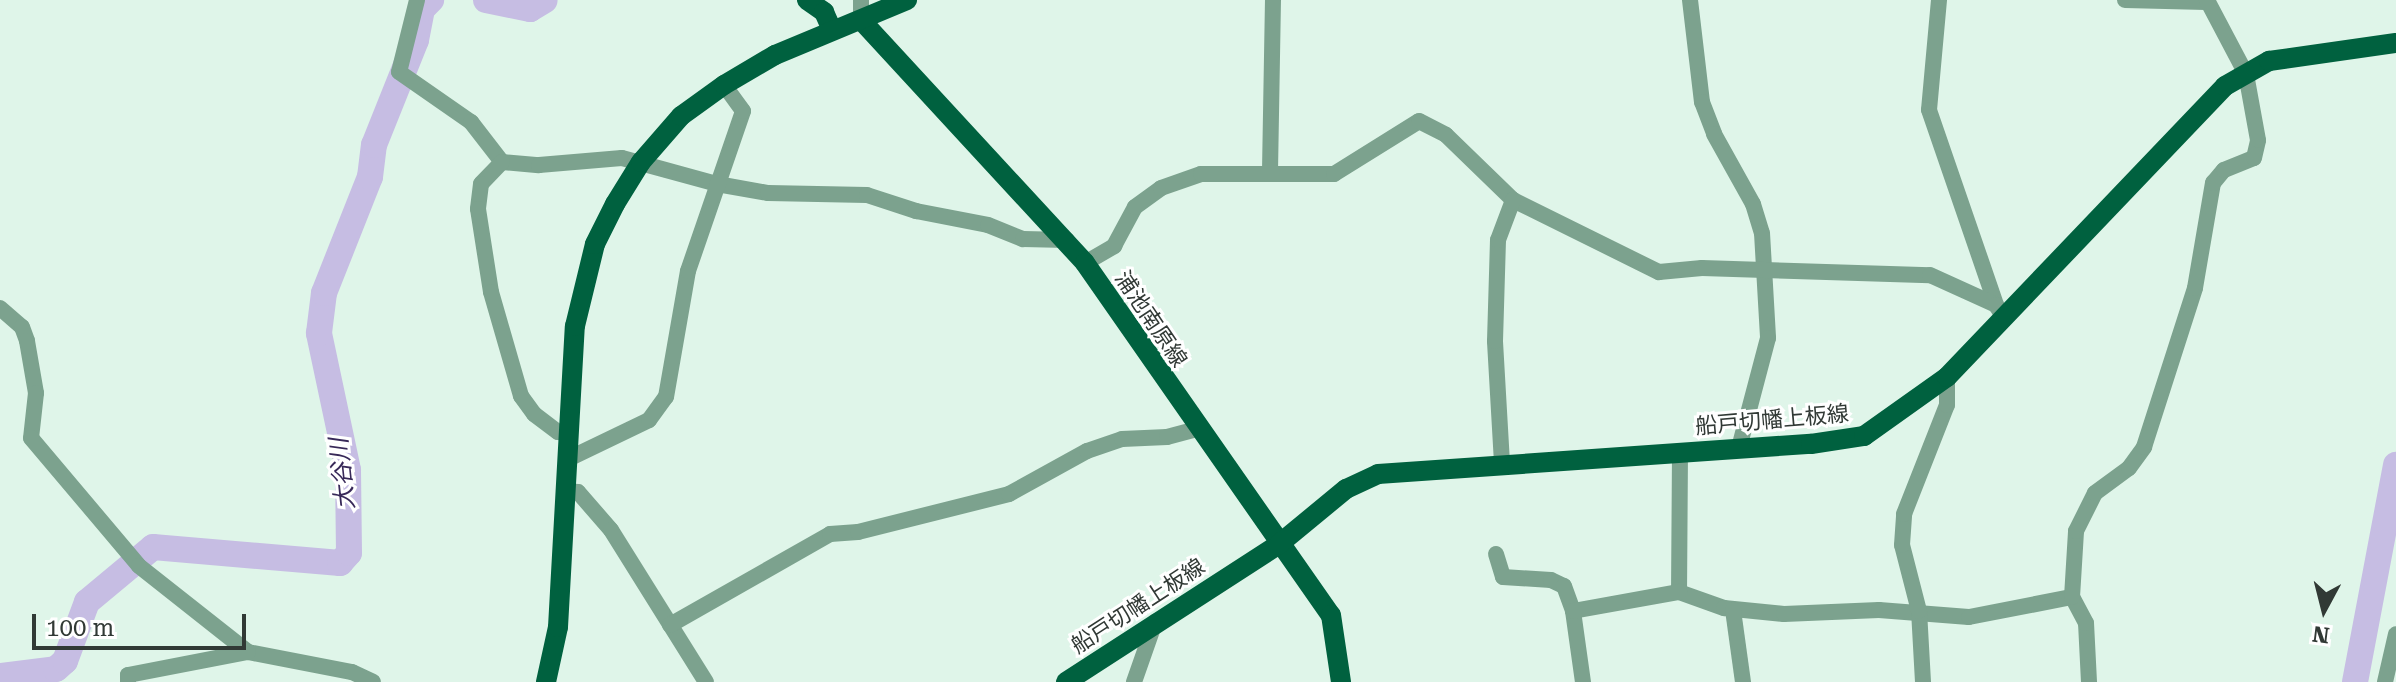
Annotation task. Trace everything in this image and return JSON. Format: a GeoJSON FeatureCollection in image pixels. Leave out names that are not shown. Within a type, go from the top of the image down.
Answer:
{"type":"FeatureCollection","features":[{"type":"Feature","properties":{"kind":"main road"},"geometry":{"type":"LineString","coordinates":[[807,0],[824,12],[832,30]]}},
{"type":"Feature","properties":{"kind":"main road"},"geometry":{"type":"LineString","coordinates":[[546,682],[558,627],[575,326],[595,244],[641,162],[681,116],[724,85],[832,30],[861,10],[907,0]]}},
{"type":"Feature","properties":{"kind":"main road","name":"浦池南原線"},"geometry":{"type":"LineString","coordinates":[[861,10],[1085,263],[1196,429],[1331,615],[1341,682]]}},
{"type":"Feature","properties":{"kind":"main road","name":"船戸切幡上板線"},"geometry":{"type":"LineString","coordinates":[[1066,682],[1278,545],[1346,489],[1378,474],[1864,436],[1947,377],[2000,312],[2225,86],[2269,61],[2396,43]]}},
{"type":"Feature","properties":{"kind":"street"},"geometry":{"type":"LineString","coordinates":[[417,0],[399,72],[471,122],[502,162]]}},
{"type":"Feature","properties":{"kind":"street"},"geometry":{"type":"LineString","coordinates":[[1270,171],[1273,0]]}},
{"type":"Feature","properties":{"kind":"street"},"geometry":{"type":"LineString","coordinates":[[1690,0],[1702,102],[1714,134],[1753,204],[1762,233],[1768,338],[1739,448]]}},
{"type":"Feature","properties":{"kind":"street"},"geometry":{"type":"LineString","coordinates":[[1939,0],[1929,110],[2000,312]]}},
{"type":"Feature","properties":{"kind":"street"},"geometry":{"type":"LineString","coordinates":[[2089,682],[2086,623],[2072,597],[2076,531],[2095,493],[2129,468],[2144,447],[2195,288],[2213,183],[2224,170],[2254,158],[2258,140],[2246,74],[2206,1],[2125,0]]}},
{"type":"Feature","properties":{"kind":"street"},"geometry":{"type":"LineString","coordinates":[[568,459],[599,448],[649,420],[666,397],[688,271],[743,111],[724,85]]}},
{"type":"Feature","properties":{"kind":"street"},"geometry":{"type":"LineString","coordinates":[[1085,263],[1114,246],[1135,207],[1161,188],[1201,174],[1270,171],[1334,174],[1419,121],[1446,135],[1513,200],[1659,272],[1702,268],[1763,274],[1930,275],[2000,312]]}},
{"type":"Feature","properties":{"kind":"street"},"geometry":{"type":"LineString","coordinates":[[568,433],[558,432],[534,414],[521,396],[491,292],[478,209],[481,184],[502,162],[641,162],[717,184],[768,193],[867,195],[988,225],[1023,239],[1067,240]]}},
{"type":"Feature","properties":{"kind":"street"},"geometry":{"type":"LineString","coordinates":[[1502,463],[1495,341],[1498,255],[1513,200]]}},
{"type":"Feature","properties":{"kind":"street"},"geometry":{"type":"LineString","coordinates":[[0,308],[22,327],[27,341],[35,377],[31,438],[137,564],[248,652]]}},
{"type":"Feature","properties":{"kind":"street"},"geometry":{"type":"LineString","coordinates":[[1923,682],[1919,611],[1902,545],[1904,514],[1947,405],[1947,377]]}},
{"type":"Feature","properties":{"kind":"street"},"geometry":{"type":"LineString","coordinates":[[670,625],[773,562],[830,534],[858,532],[1009,494],[1087,451],[1122,439],[1167,437],[1196,429]]}},
{"type":"Feature","properties":{"kind":"street"},"geometry":{"type":"LineString","coordinates":[[1679,592],[1680,452]]}},
{"type":"Feature","properties":{"kind":"street"},"geometry":{"type":"LineString","coordinates":[[566,491],[578,492],[611,530],[706,682]]}},
{"type":"Feature","properties":{"kind":"street"},"geometry":{"type":"LineString","coordinates":[[1496,554],[1503,577],[1551,580],[1564,586],[1573,611],[1583,682]]}},
{"type":"Feature","properties":{"kind":"street"},"geometry":{"type":"LineString","coordinates":[[1573,611],[1679,592],[1733,610],[1784,614],[1919,611],[1969,617],[2072,597]]}},
{"type":"Feature","properties":{"kind":"street"},"geometry":{"type":"LineString","coordinates":[[1733,610],[1743,682]]}},
{"type":"Feature","properties":{"kind":"street"},"geometry":{"type":"LineString","coordinates":[[1134,682],[1155,622]]}},
{"type":"Feature","properties":{"kind":"street"},"geometry":{"type":"LineString","coordinates":[[2385,682],[2396,634]]}},
{"type":"Feature","properties":{"kind":"street"},"geometry":{"type":"LineString","coordinates":[[128,682],[128,675],[248,652],[352,672],[373,682]]}},
{"type":"Feature","properties":{"kind":"waterway","name":"大谷川"},"geometry":{"type":"LineString","coordinates":[[0,676],[56,669],[65,661],[87,602],[153,547],[340,563],[349,553],[348,470],[319,333],[324,293],[370,177],[374,145],[416,40],[422,9],[431,0]]}},
{"type":"Feature","properties":{"kind":"waterway","name":"大谷川"},"geometry":{"type":"LineString","coordinates":[[486,0],[530,9],[545,0]]}},
{"type":"Feature","properties":{"kind":"waterway"},"geometry":{"type":"LineString","coordinates":[[2355,682],[2396,465]]}}]}
